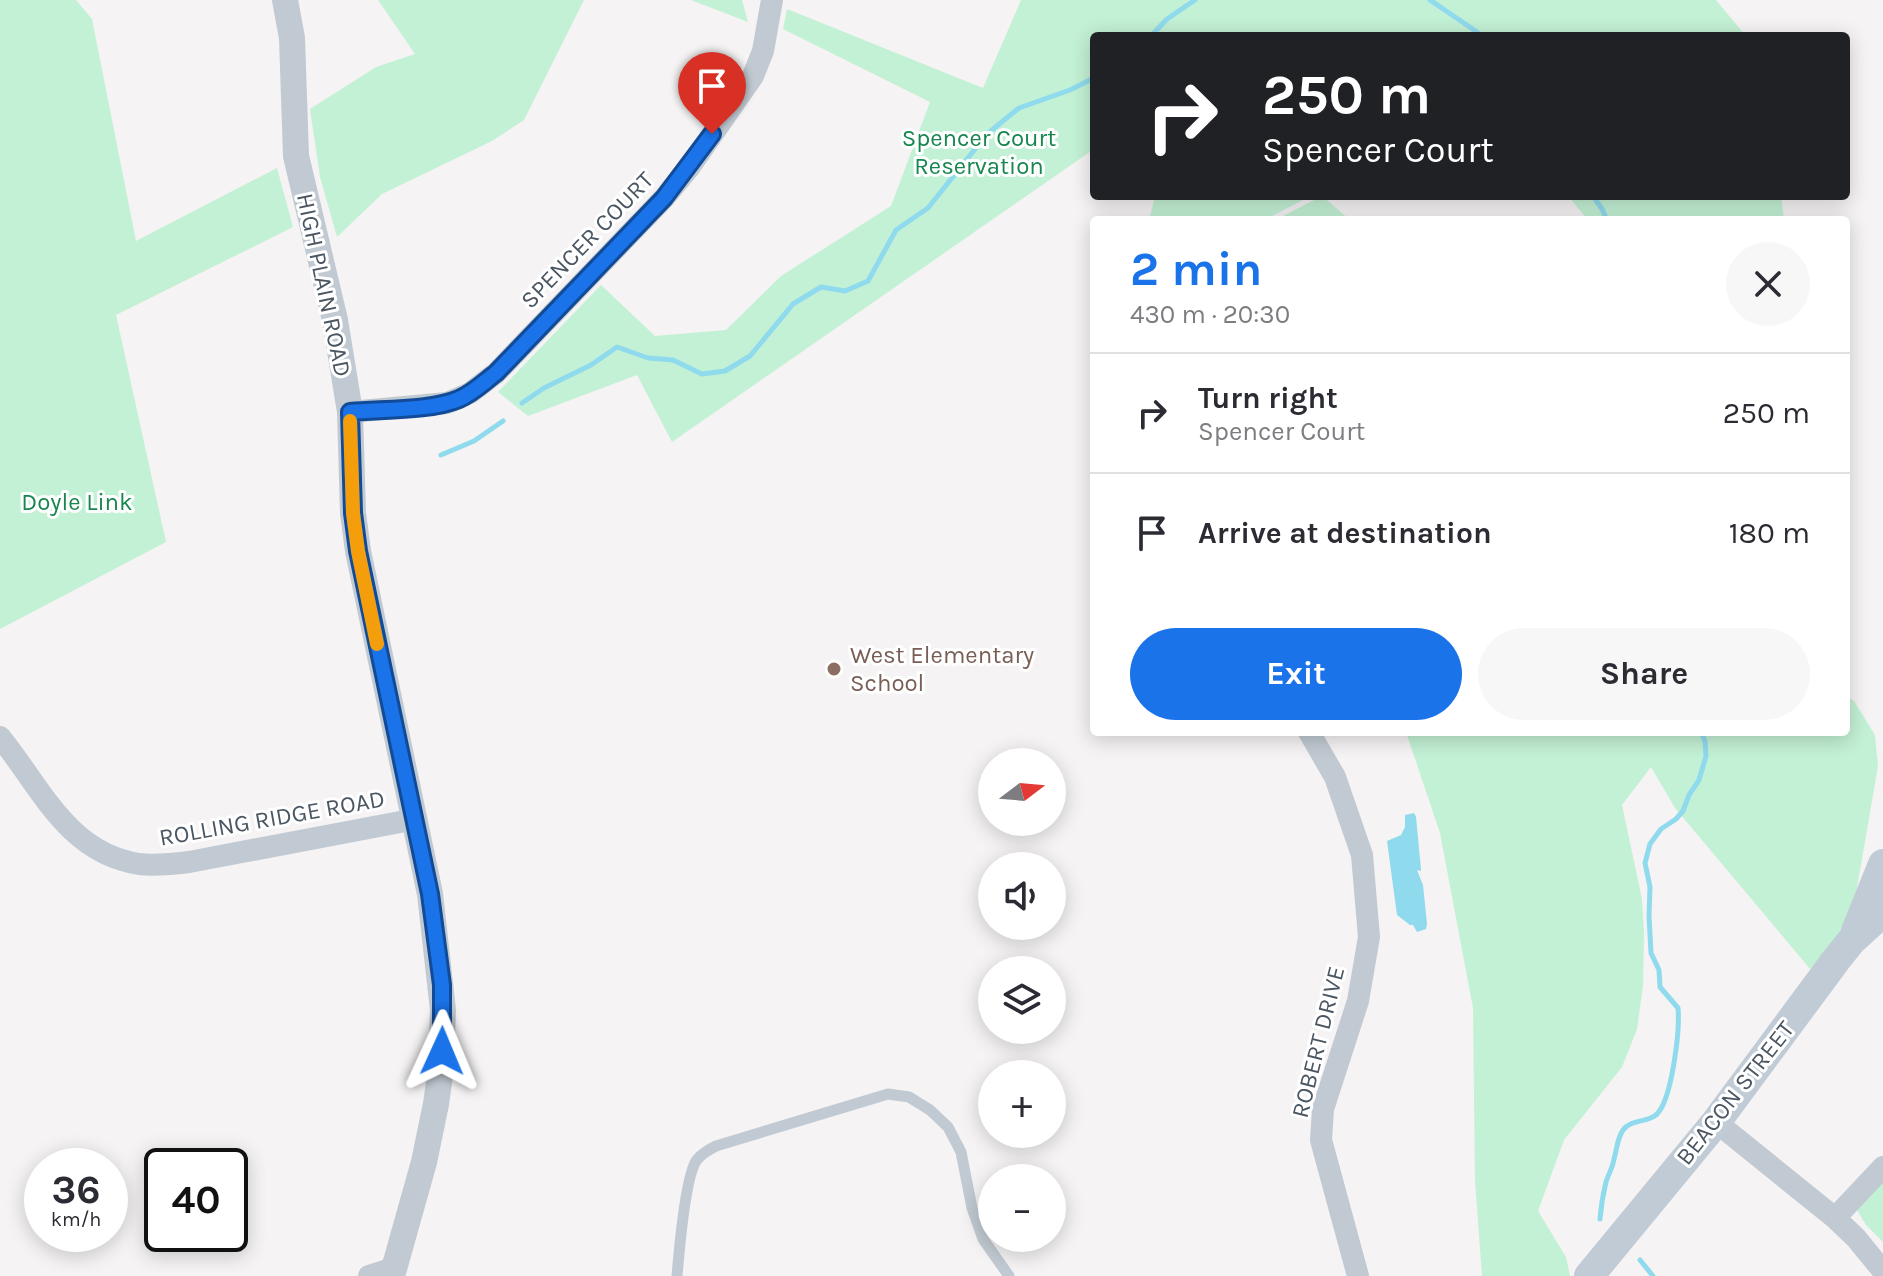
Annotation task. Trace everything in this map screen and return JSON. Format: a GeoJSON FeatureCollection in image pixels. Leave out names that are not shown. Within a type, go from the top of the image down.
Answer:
{"type":"FeatureCollection","features":[{"type":"Feature","properties":{"kind":"main road"},"geometry":{"type":"LineString","coordinates":[[1852,940],[1883,864]]}},
{"type":"Feature","properties":{"kind":"main road","name":"BEACON STREET"},"geometry":{"type":"LineString","coordinates":[[1589,1276],[1716,1122],[1852,940],[1883,912]]}},
{"type":"Feature","properties":{"kind":"street","name":"HIGH PLAIN ROAD"},"geometry":{"type":"LineString","coordinates":[[285,0],[292,38],[296,156],[335,320],[350,412],[353,513],[358,551],[416,819],[442,985],[441,1068],[436,1104],[424,1162],[385,1273]]}},
{"type":"Feature","properties":{"kind":"street","name":"SPENCER COURT"},"geometry":{"type":"LineString","coordinates":[[350,412],[447,403],[470,393],[496,373],[689,168],[753,76],[763,51],[772,0]]}},
{"type":"Feature","properties":{"kind":"street","name":"ROBERT DRIVE"},"geometry":{"type":"LineString","coordinates":[[1311,736],[1335,777],[1362,855],[1369,937],[1358,1001],[1323,1109],[1321,1140],[1358,1276]]}},
{"type":"Feature","properties":{"kind":"street","name":"ROLLING RIDGE ROAD"},"geometry":{"type":"LineString","coordinates":[[0,737],[66,826],[101,851],[119,860],[139,864],[189,862],[416,819]]}},
{"type":"Feature","properties":{"kind":"street"},"geometry":{"type":"LineString","coordinates":[[1716,1122],[1835,1218],[1883,1271]]}},
{"type":"Feature","properties":{"kind":"street"},"geometry":{"type":"LineString","coordinates":[[1835,1218],[1883,1167]]}},
{"type":"Feature","properties":{"kind":"lane"},"geometry":{"type":"LineString","coordinates":[[677,1276],[687,1194],[693,1165],[701,1154],[716,1146],[888,1094],[909,1097],[930,1110],[948,1127],[961,1152],[972,1208],[983,1239],[1009,1276]]}},
{"type":"Feature","properties":{"kind":"green space","name":"Doyle Link"},"geometry":{"type":"Polygon","coordinates":[[[0,0],[76,0],[92,19],[136,241],[277,168],[293,227],[116,315],[166,542],[0,629],[0,0]]]}},
{"type":"Feature","properties":{"kind":"green space"},"geometry":{"type":"Polygon","coordinates":[[[378,0],[584,0],[524,120],[492,141],[382,194],[337,237],[320,177],[310,109],[376,67],[415,54],[378,0]]]}},
{"type":"Feature","properties":{"kind":"green space"},"geometry":{"type":"Polygon","coordinates":[[[691,0],[742,0],[748,22],[691,0]]]}},
{"type":"Feature","properties":{"kind":"green space","name":"Spencer Court Reservation"},"geometry":{"type":"Polygon","coordinates":[[[1021,0],[1716,0],[1743,32],[1090,32],[1090,152],[672,442],[637,375],[528,416],[498,392],[601,285],[655,336],[726,330],[781,276],[891,206],[930,102],[783,29],[787,9],[983,88],[1021,0]]]}},
{"type":"Feature","properties":{"kind":"green space"},"geometry":{"type":"Polygon","coordinates":[[[1154,200],[1303,200],[1272,216],[1150,216],[1154,200]]]}},
{"type":"Feature","properties":{"kind":"green space"},"geometry":{"type":"Polygon","coordinates":[[[1314,200],[1327,200],[1345,216],[1283,216],[1314,200]]]}},
{"type":"Feature","properties":{"kind":"green space"},"geometry":{"type":"Polygon","coordinates":[[[1571,200],[1782,200],[1784,216],[1585,216],[1571,200]]]}},
{"type":"Feature","properties":{"kind":"green space"},"geometry":{"type":"Polygon","coordinates":[[[1850,698],[1875,735],[1878,766],[1852,917],[1811,970],[1675,808],[1651,767],[1622,805],[1642,899],[1643,986],[1637,1029],[1622,1067],[1564,1140],[1538,1211],[1566,1257],[1570,1276],[1482,1276],[1475,1180],[1473,1008],[1440,833],[1407,736],[1850,736],[1850,698]]]}},
{"type":"Feature","properties":{"kind":"green space"},"geometry":{"type":"Polygon","coordinates":[[[1883,1173],[1883,1242],[1866,1225],[1857,1210],[1883,1173]]]}},
{"type":"Feature","properties":{"kind":"water"},"geometry":{"type":"Polygon","coordinates":[[[1414,813],[1421,871],[1417,870],[1423,885],[1427,924],[1426,929],[1417,932],[1413,925],[1397,915],[1387,841],[1401,835],[1405,815],[1414,813]]]}},
{"type":"Feature","properties":{"kind":"waterway"},"geometry":{"type":"LineString","coordinates":[[1155,32],[1167,19],[1195,0]]}},
{"type":"Feature","properties":{"kind":"waterway"},"geometry":{"type":"LineString","coordinates":[[1430,0],[1477,32]]}},
{"type":"Feature","properties":{"kind":"waterway"},"geometry":{"type":"LineString","coordinates":[[522,403],[617,347],[648,358],[673,360],[702,374],[725,371],[750,356],[793,304],[821,287],[845,291],[868,281],[896,230],[928,208],[987,134],[1019,108],[1090,80]]}},
{"type":"Feature","properties":{"kind":"waterway"},"geometry":{"type":"LineString","coordinates":[[1596,200],[1605,216]]}},
{"type":"Feature","properties":{"kind":"waterway"},"geometry":{"type":"LineString","coordinates":[[441,455],[474,441],[503,421]]}},
{"type":"Feature","properties":{"kind":"waterway"},"geometry":{"type":"LineString","coordinates":[[1600,1219],[1606,1182],[1621,1133],[1630,1124],[1656,1115],[1671,1081],[1678,1008],[1660,987],[1659,970],[1651,953],[1650,887],[1645,863],[1650,844],[1661,829],[1683,811],[1699,780],[1706,756],[1703,736]]}},
{"type":"Feature","properties":{"kind":"waterway"},"geometry":{"type":"LineString","coordinates":[[1640,1260],[1653,1276]]}},
{"type":"Feature","properties":{"kind":"slow traffic"},"geometry":{"type":"LineString","coordinates":[[350,421],[353,513],[377,644]]}},
{"type":"Feature","properties":{"kind":"place","name":"West Elementary School"},"geometry":{"type":"Point","coordinates":[834,669]}},
{"type":"Feature","properties":{"kind":"route"},"geometry":{"type":"LineString","coordinates":[[442,1051],[442,985],[430,894],[358,551],[353,513],[350,412],[447,403],[482,384],[664,198],[712,134]]}}]}
